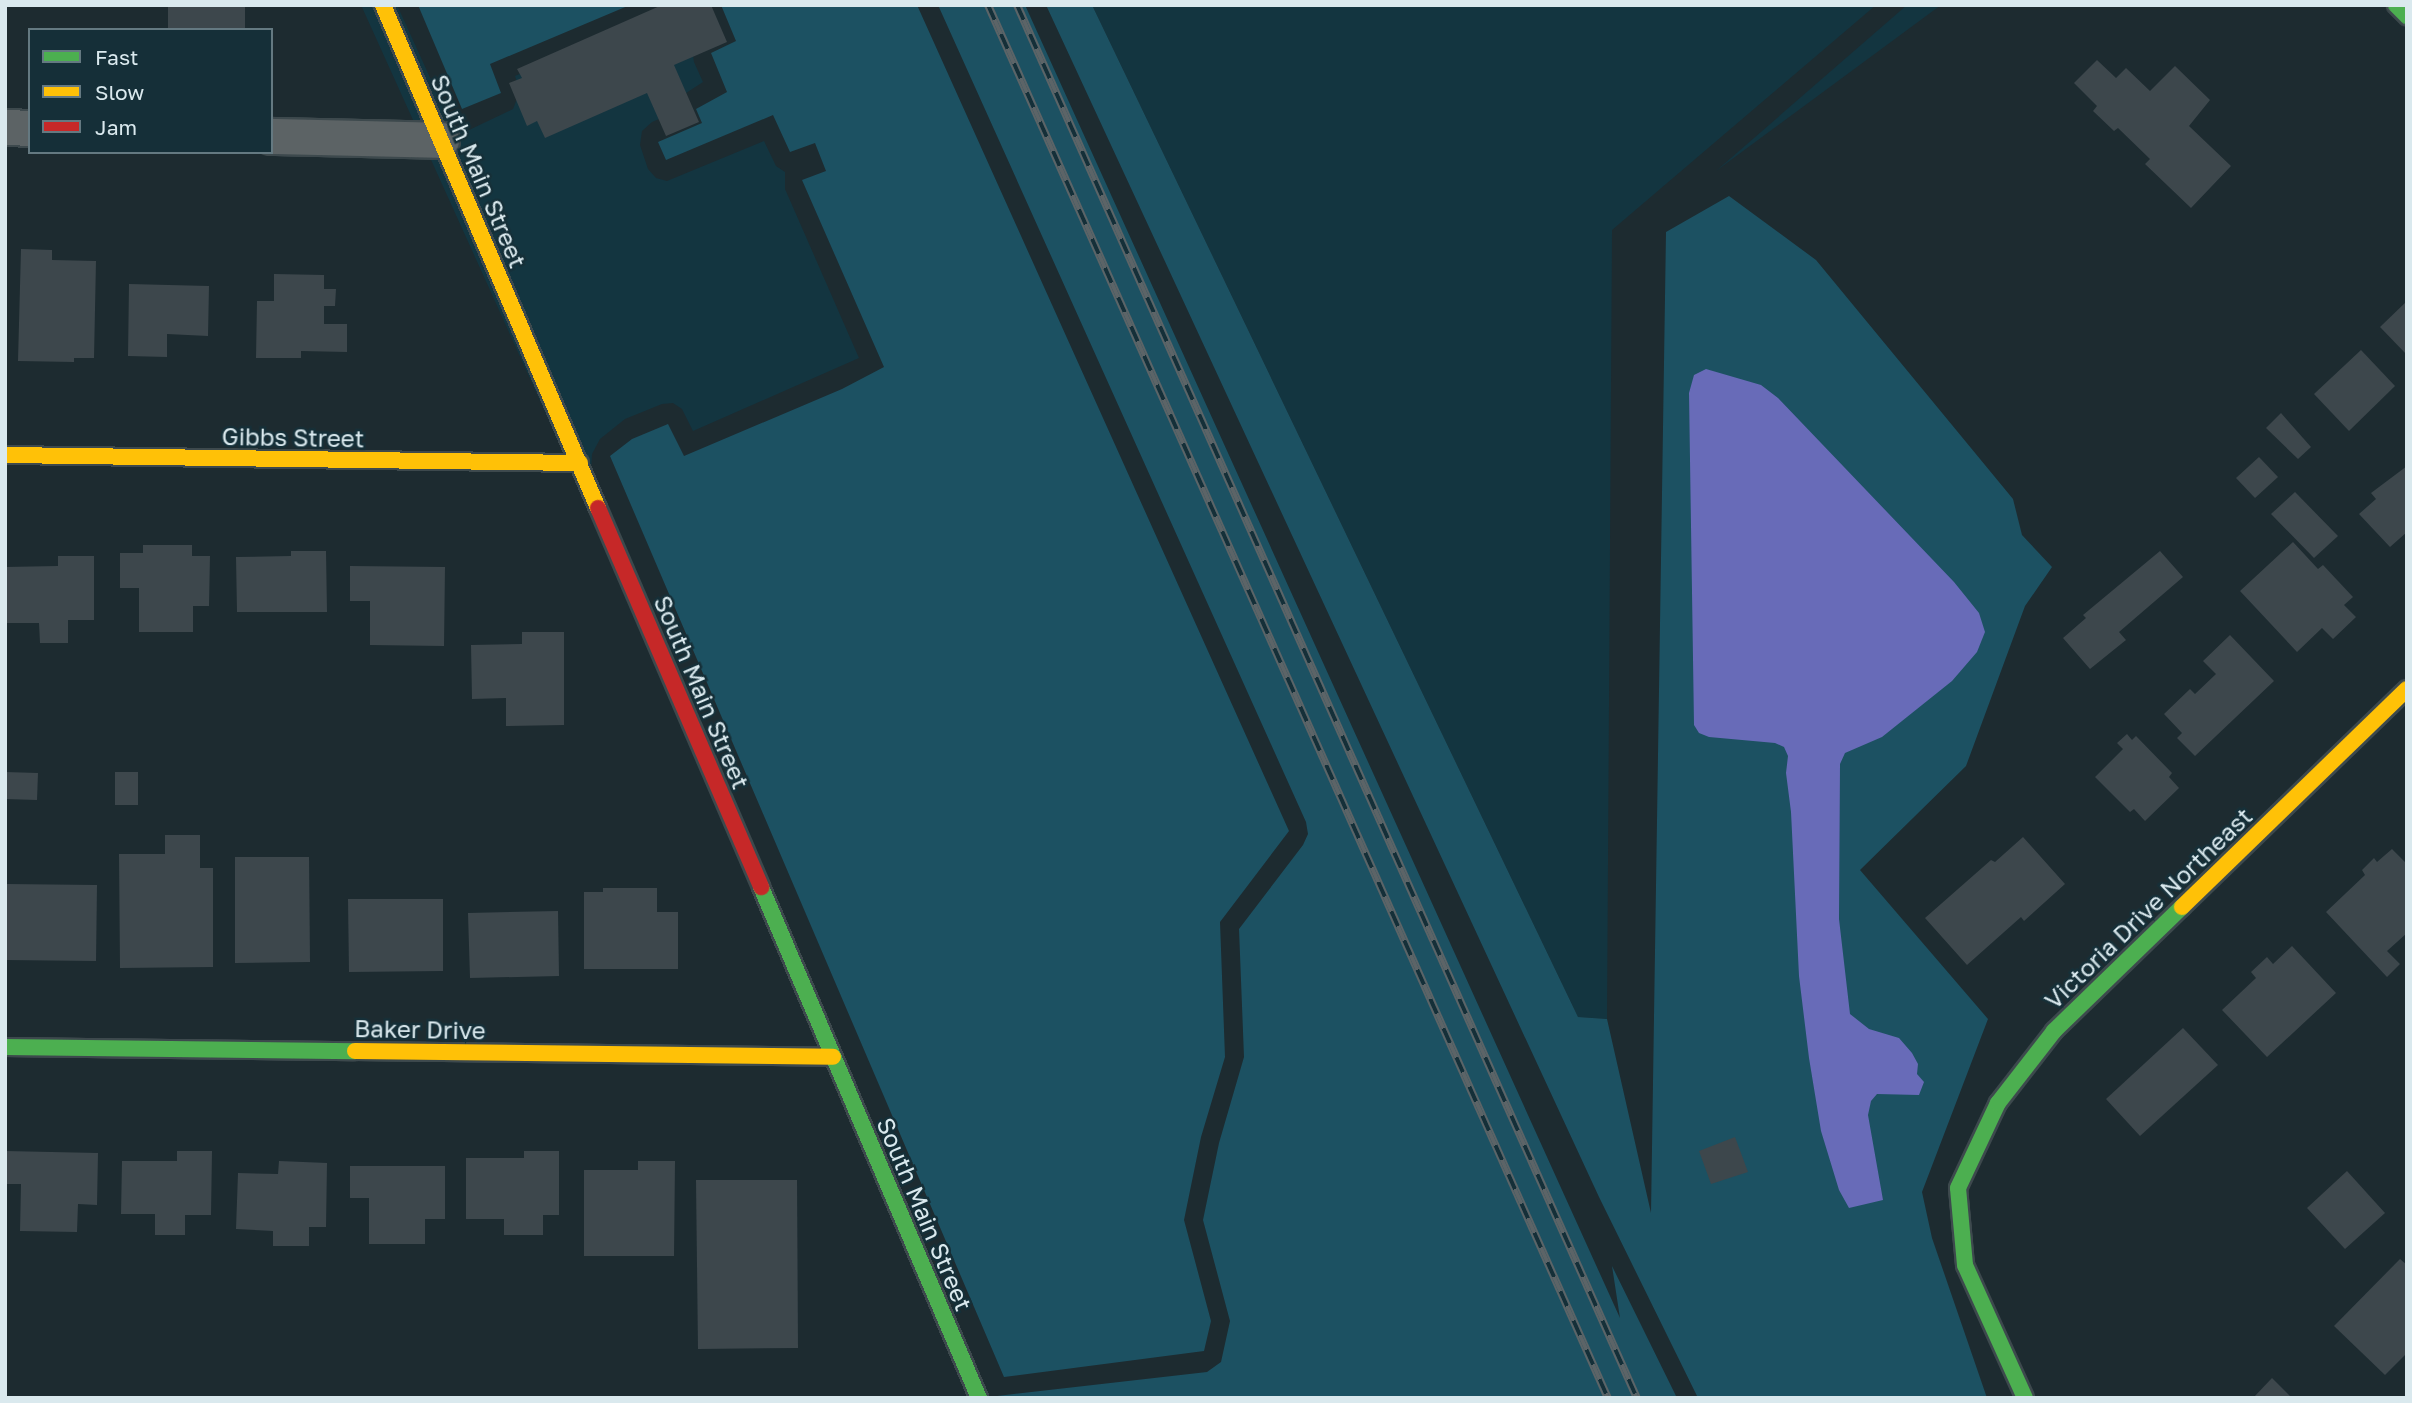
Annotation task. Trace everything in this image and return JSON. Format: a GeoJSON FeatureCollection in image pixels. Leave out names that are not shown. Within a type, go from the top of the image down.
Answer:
{"type":"FeatureCollection","features":[{"type":"Feature","properties":{"kind":"street","name":"South Main Street"},"geometry":{"type":"LineString","coordinates":[[383,5],[979,1398]]}},
{"type":"Feature","properties":{"kind":"street"},"geometry":{"type":"LineString","coordinates":[[2396,5],[2407,16]]}},
{"type":"Feature","properties":{"kind":"street"},"geometry":{"type":"LineString","coordinates":[[5,127],[28,128]]}},
{"type":"Feature","properties":{"kind":"street"},"geometry":{"type":"LineString","coordinates":[[273,136],[442,140]]}},
{"type":"Feature","properties":{"kind":"street","name":"Gibbs Street"},"geometry":{"type":"LineString","coordinates":[[5,455],[580,463]]}},
{"type":"Feature","properties":{"kind":"street","name":"Victoria Drive Northeast"},"geometry":{"type":"LineString","coordinates":[[2025,1398],[1965,1265],[1958,1188],[1998,1103],[2054,1031],[2407,689]]}},
{"type":"Feature","properties":{"kind":"street","name":"Baker Drive"},"geometry":{"type":"LineString","coordinates":[[5,1047],[834,1057]]}},
{"type":"Feature","properties":{"kind":"shaded area"},"geometry":{"type":"Polygon","coordinates":[[[361,5],[397,5],[453,128],[458,131],[469,130],[513,109],[520,91],[515,76],[685,5],[694,62],[703,82],[683,95],[678,111],[652,122],[642,131],[640,145],[648,169],[656,178],[667,181],[764,141],[776,166],[785,172],[785,189],[859,358],[693,431],[682,409],[673,403],[662,404],[625,419],[600,439],[592,454],[589,509],[361,5]]]}},
{"type":"Feature","properties":{"kind":"shaded area"},"geometry":{"type":"Polygon","coordinates":[[[418,5],[630,5],[490,64],[501,93],[462,109],[418,5]]]}},
{"type":"Feature","properties":{"kind":"shaded area"},"geometry":{"type":"Polygon","coordinates":[[[721,5],[917,5],[1289,831],[1220,922],[1225,1057],[1201,1137],[1184,1220],[1211,1321],[1204,1351],[1004,1377],[610,456],[632,439],[668,424],[684,456],[842,389],[884,367],[802,180],[826,171],[815,143],[790,152],[773,115],[666,160],[658,142],[702,123],[696,109],[727,92],[711,53],[736,41],[721,5]]]}},
{"type":"Feature","properties":{"kind":"shaded area"},"geometry":{"type":"Polygon","coordinates":[[[938,5],[1025,5],[1620,1318],[1612,1266],[1677,1398],[998,1398],[997,1396],[1207,1372],[1221,1362],[1230,1321],[1203,1220],[1219,1143],[1244,1057],[1239,929],[1303,845],[1308,834],[1306,822],[938,5]]]}},
{"type":"Feature","properties":{"kind":"shaded area"},"geometry":{"type":"Polygon","coordinates":[[[1046,5],[1092,5],[1578,1017],[1607,1019],[1651,1213],[1666,232],[1729,196],[1816,260],[2013,499],[2022,535],[2052,567],[2025,606],[1966,766],[1860,870],[1988,1019],[1922,1192],[1932,1238],[1987,1398],[1698,1398],[1599,1197],[1046,5]]]}},
{"type":"Feature","properties":{"kind":"shaded area"},"geometry":{"type":"Polygon","coordinates":[[[1092,5],[1876,5],[1612,230],[1607,1019],[1578,1017],[1092,5]]]}},
{"type":"Feature","properties":{"kind":"shaded area"},"geometry":{"type":"Polygon","coordinates":[[[1907,5],[1941,5],[1716,171],[1907,5]]]}},
{"type":"Feature","properties":{"kind":"water"},"geometry":{"type":"Polygon","coordinates":[[[1706,369],[1761,385],[1778,398],[1954,582],[1979,613],[1985,632],[1977,652],[1952,681],[1882,737],[1845,753],[1840,764],[1839,919],[1850,1014],[1869,1029],[1899,1038],[1912,1053],[1918,1064],[1917,1074],[1924,1082],[1919,1095],[1877,1094],[1871,1101],[1868,1115],[1883,1200],[1849,1208],[1839,1190],[1821,1131],[1809,1058],[1799,976],[1791,812],[1786,773],[1788,756],[1784,747],[1775,743],[1709,737],[1699,733],[1694,725],[1689,393],[1694,375],[1706,369]]]}},
{"type":"Feature","properties":{"kind":"building"},"geometry":{"type":"Polygon","coordinates":[[[168,5],[245,5],[245,28],[168,28],[168,5]]]}},
{"type":"Feature","properties":{"kind":"building"},"geometry":{"type":"Polygon","coordinates":[[[662,5],[711,5],[727,42],[674,65],[699,122],[666,136],[647,93],[545,138],[537,121],[527,126],[509,83],[522,78],[517,69],[662,5]]]}},
{"type":"Feature","properties":{"kind":"building"},"geometry":{"type":"Polygon","coordinates":[[[2097,60],[2116,78],[2126,68],[2150,91],[2175,66],[2210,100],[2189,126],[2231,166],[2191,208],[2145,164],[2150,159],[2118,128],[2114,131],[2093,111],[2097,106],[2074,83],[2097,60]]]}},
{"type":"Feature","properties":{"kind":"building"},"geometry":{"type":"Polygon","coordinates":[[[21,249],[52,250],[52,260],[96,261],[94,358],[74,358],[74,362],[18,361],[21,249]]]}},
{"type":"Feature","properties":{"kind":"building"},"geometry":{"type":"Polygon","coordinates":[[[274,274],[324,275],[324,289],[336,289],[335,306],[324,306],[324,324],[347,324],[347,352],[301,351],[301,358],[256,358],[257,301],[274,301],[274,274]]]}},
{"type":"Feature","properties":{"kind":"building"},"geometry":{"type":"Polygon","coordinates":[[[129,284],[209,286],[208,336],[167,334],[167,357],[128,356],[129,284]]]}},
{"type":"Feature","properties":{"kind":"building"},"geometry":{"type":"Polygon","coordinates":[[[2407,301],[2407,355],[2380,327],[2407,301]]]}},
{"type":"Feature","properties":{"kind":"building"},"geometry":{"type":"Polygon","coordinates":[[[2361,350],[2395,386],[2349,431],[2314,394],[2361,350]]]}},
{"type":"Feature","properties":{"kind":"building"},"geometry":{"type":"Polygon","coordinates":[[[2281,413],[2311,447],[2298,459],[2266,428],[2281,413]]]}},
{"type":"Feature","properties":{"kind":"building"},"geometry":{"type":"Polygon","coordinates":[[[2259,457],[2278,477],[2255,498],[2236,478],[2259,457]]]}},
{"type":"Feature","properties":{"kind":"building"},"geometry":{"type":"Polygon","coordinates":[[[2407,466],[2407,532],[2390,547],[2359,514],[2376,499],[2371,493],[2407,466]]]}},
{"type":"Feature","properties":{"kind":"building"},"geometry":{"type":"Polygon","coordinates":[[[2295,492],[2338,536],[2314,558],[2271,514],[2295,492]]]}},
{"type":"Feature","properties":{"kind":"building"},"geometry":{"type":"Polygon","coordinates":[[[2293,542],[2318,569],[2323,565],[2353,597],[2344,605],[2356,617],[2333,639],[2322,628],[2297,652],[2240,591],[2293,542]]]}},
{"type":"Feature","properties":{"kind":"building"},"geometry":{"type":"Polygon","coordinates":[[[143,545],[192,545],[192,556],[210,556],[209,606],[193,606],[193,632],[139,632],[139,588],[120,588],[120,553],[143,553],[143,545]]]}},
{"type":"Feature","properties":{"kind":"building"},"geometry":{"type":"Polygon","coordinates":[[[291,551],[326,551],[327,612],[237,612],[236,557],[291,556],[291,551]]]}},
{"type":"Feature","properties":{"kind":"building"},"geometry":{"type":"Polygon","coordinates":[[[2160,551],[2183,577],[2119,632],[2126,640],[2090,669],[2063,638],[2086,618],[2083,615],[2160,551]]]}},
{"type":"Feature","properties":{"kind":"building"},"geometry":{"type":"Polygon","coordinates":[[[58,556],[94,556],[94,620],[68,620],[68,643],[40,643],[39,623],[5,623],[5,567],[58,566],[58,556]]]}},
{"type":"Feature","properties":{"kind":"building"},"geometry":{"type":"Polygon","coordinates":[[[350,566],[445,567],[444,646],[370,645],[370,601],[350,601],[350,566]]]}},
{"type":"Feature","properties":{"kind":"building"},"geometry":{"type":"Polygon","coordinates":[[[522,632],[564,632],[564,725],[506,726],[506,698],[472,699],[471,645],[522,644],[522,632]]]}},
{"type":"Feature","properties":{"kind":"building"},"geometry":{"type":"Polygon","coordinates":[[[2230,635],[2274,681],[2195,756],[2177,738],[2182,733],[2164,714],[2190,689],[2195,694],[2216,674],[2203,661],[2230,635]]]}},
{"type":"Feature","properties":{"kind":"building"},"geometry":{"type":"Polygon","coordinates":[[[2127,734],[2132,740],[2136,736],[2172,773],[2169,777],[2179,788],[2145,821],[2134,809],[2130,812],[2095,777],[2123,749],[2117,743],[2127,734]]]}},
{"type":"Feature","properties":{"kind":"building"},"geometry":{"type":"Polygon","coordinates":[[[5,772],[38,773],[37,800],[5,799],[5,772]]]}},
{"type":"Feature","properties":{"kind":"building"},"geometry":{"type":"Polygon","coordinates":[[[115,772],[138,772],[138,805],[115,805],[115,772]]]}},
{"type":"Feature","properties":{"kind":"building"},"geometry":{"type":"Polygon","coordinates":[[[165,835],[200,835],[200,868],[213,868],[213,967],[120,968],[119,854],[165,854],[165,835]]]}},
{"type":"Feature","properties":{"kind":"building"},"geometry":{"type":"Polygon","coordinates":[[[2023,837],[2065,884],[2024,921],[2021,917],[1967,965],[1925,918],[1991,860],[1995,862],[2023,837]]]}},
{"type":"Feature","properties":{"kind":"building"},"geometry":{"type":"Polygon","coordinates":[[[2392,849],[2407,864],[2407,933],[2387,951],[2400,964],[2387,977],[2326,912],[2365,875],[2362,870],[2374,858],[2377,862],[2392,849]]]}},
{"type":"Feature","properties":{"kind":"building"},"geometry":{"type":"Polygon","coordinates":[[[235,857],[309,857],[310,962],[235,963],[235,857]]]}},
{"type":"Feature","properties":{"kind":"building"},"geometry":{"type":"Polygon","coordinates":[[[6,884],[97,885],[96,961],[5,960],[6,884]]]}},
{"type":"Feature","properties":{"kind":"building"},"geometry":{"type":"Polygon","coordinates":[[[603,888],[657,888],[657,912],[678,912],[678,969],[584,969],[584,892],[603,892],[603,888]]]}},
{"type":"Feature","properties":{"kind":"building"},"geometry":{"type":"Polygon","coordinates":[[[348,899],[443,899],[443,971],[349,972],[348,899]]]}},
{"type":"Feature","properties":{"kind":"building"},"geometry":{"type":"Polygon","coordinates":[[[558,911],[559,976],[470,978],[468,913],[558,911]]]}},
{"type":"Feature","properties":{"kind":"building"},"geometry":{"type":"Polygon","coordinates":[[[2292,946],[2336,993],[2267,1057],[2222,1010],[2256,978],[2251,972],[2267,957],[2273,964],[2292,946]]]}},
{"type":"Feature","properties":{"kind":"building"},"geometry":{"type":"Polygon","coordinates":[[[2183,1028],[2218,1065],[2140,1136],[2106,1099],[2183,1028]]]}},
{"type":"Feature","properties":{"kind":"building"},"geometry":{"type":"Polygon","coordinates":[[[1735,1137],[1748,1172],[1711,1184],[1699,1151],[1735,1137]]]}},
{"type":"Feature","properties":{"kind":"building"},"geometry":{"type":"Polygon","coordinates":[[[5,1151],[98,1153],[97,1205],[78,1204],[77,1232],[20,1231],[21,1184],[5,1184],[5,1151]]]}},
{"type":"Feature","properties":{"kind":"building"},"geometry":{"type":"Polygon","coordinates":[[[177,1151],[212,1151],[211,1215],[185,1215],[185,1235],[155,1235],[155,1214],[121,1214],[122,1161],[177,1161],[177,1151]]]}},
{"type":"Feature","properties":{"kind":"building"},"geometry":{"type":"Polygon","coordinates":[[[524,1151],[559,1151],[559,1215],[543,1215],[543,1235],[504,1235],[504,1219],[466,1219],[466,1158],[524,1158],[524,1151]]]}},
{"type":"Feature","properties":{"kind":"building"},"geometry":{"type":"Polygon","coordinates":[[[279,1161],[327,1163],[326,1227],[309,1227],[309,1246],[273,1246],[273,1231],[236,1229],[238,1173],[278,1174],[279,1161]]]}},
{"type":"Feature","properties":{"kind":"building"},"geometry":{"type":"Polygon","coordinates":[[[638,1161],[675,1161],[674,1256],[584,1256],[584,1170],[638,1170],[638,1161]]]}},
{"type":"Feature","properties":{"kind":"building"},"geometry":{"type":"Polygon","coordinates":[[[350,1166],[445,1166],[445,1219],[425,1219],[425,1244],[369,1244],[369,1198],[350,1198],[350,1166]]]}},
{"type":"Feature","properties":{"kind":"building"},"geometry":{"type":"Polygon","coordinates":[[[2347,1171],[2385,1213],[2345,1249],[2307,1208],[2347,1171]]]}},
{"type":"Feature","properties":{"kind":"building"},"geometry":{"type":"Polygon","coordinates":[[[696,1180],[797,1180],[798,1348],[698,1349],[696,1180]]]}},
{"type":"Feature","properties":{"kind":"building"},"geometry":{"type":"Polygon","coordinates":[[[2400,1259],[2407,1265],[2407,1353],[2385,1375],[2334,1326],[2400,1259]]]}},
{"type":"Feature","properties":{"kind":"building"},"geometry":{"type":"Polygon","coordinates":[[[2272,1378],[2292,1398],[2253,1398],[2272,1378]]]}},
{"type":"Feature","properties":{"kind":"railway"},"geometry":{"type":"LineString","coordinates":[[988,5],[1608,1398]]}},
{"type":"Feature","properties":{"kind":"railway"},"geometry":{"type":"LineString","coordinates":[[1017,5],[1637,1398]]}},
{"type":"Feature","properties":{"kind":"traffic: fast"},"geometry":{"type":"LineString","coordinates":[[2396,5],[2407,16]]}},
{"type":"Feature","properties":{"kind":"traffic: fast"},"geometry":{"type":"LineString","coordinates":[[761,887],[979,1398]]}},
{"type":"Feature","properties":{"kind":"traffic: fast"},"geometry":{"type":"LineString","coordinates":[[2025,1398],[1965,1265],[1958,1188],[1998,1103],[2054,1031],[2182,907]]}},
{"type":"Feature","properties":{"kind":"traffic: fast"},"geometry":{"type":"LineString","coordinates":[[5,1047],[355,1051]]}},
{"type":"Feature","properties":{"kind":"traffic: slow"},"geometry":{"type":"LineString","coordinates":[[383,5],[598,508]]}},
{"type":"Feature","properties":{"kind":"traffic: slow"},"geometry":{"type":"LineString","coordinates":[[5,455],[580,463]]}},
{"type":"Feature","properties":{"kind":"traffic: slow"},"geometry":{"type":"LineString","coordinates":[[2182,907],[2407,689]]}},
{"type":"Feature","properties":{"kind":"traffic: slow"},"geometry":{"type":"LineString","coordinates":[[355,1051],[833,1057]]}},
{"type":"Feature","properties":{"kind":"traffic: jam"},"geometry":{"type":"LineString","coordinates":[[598,508],[761,887]]}}]}
